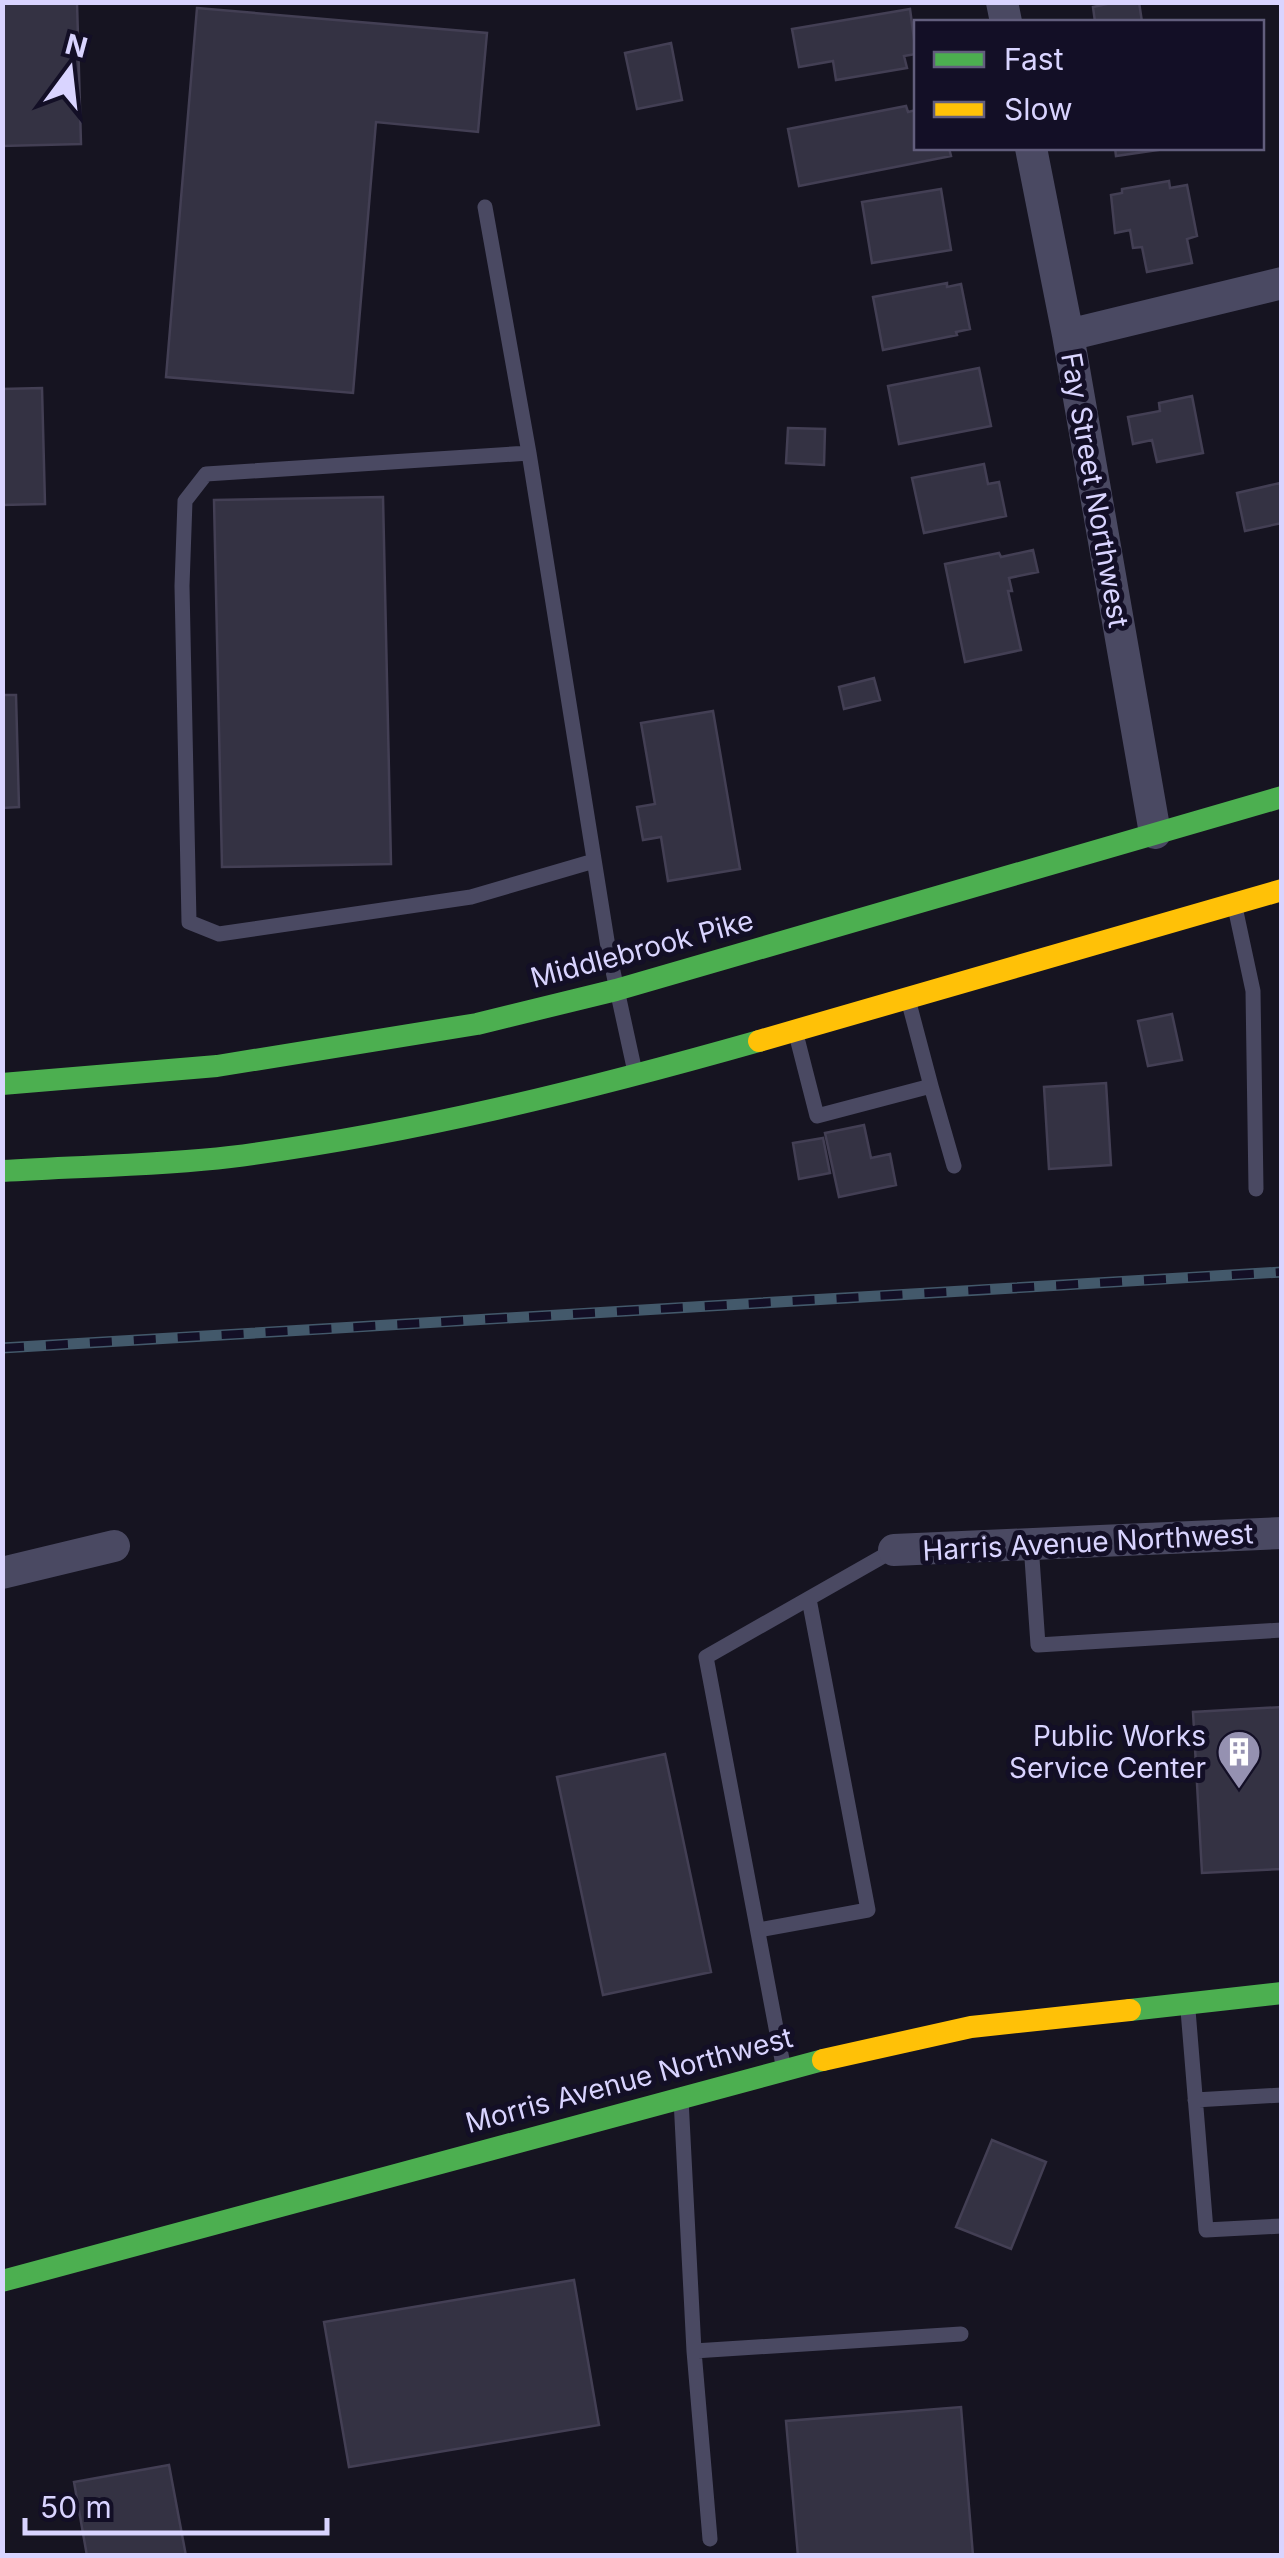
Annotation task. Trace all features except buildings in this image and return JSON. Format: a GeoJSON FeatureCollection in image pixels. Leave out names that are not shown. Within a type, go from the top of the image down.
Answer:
{"type":"FeatureCollection","features":[{"type":"Feature","properties":{"kind":"main road","name":"Middlebrook Pike"},"geometry":{"type":"LineString","coordinates":[[2,1084],[217,1066],[477,1024],[616,990],[1282,797]]}},
{"type":"Feature","properties":{"kind":"main road"},"geometry":{"type":"LineString","coordinates":[[2,1171],[229,1156],[494,1111],[636,1076],[1282,890]]}},
{"type":"Feature","properties":{"kind":"main road","name":"Morris Avenue Northwest"},"geometry":{"type":"LineString","coordinates":[[2,2281],[784,2069],[971,2027],[1282,1993]]}},
{"type":"Feature","properties":{"kind":"street","name":"Fay Street Northwest"},"geometry":{"type":"LineString","coordinates":[[1031,150],[1068,335],[1155,833]]}},
{"type":"Feature","properties":{"kind":"street"},"geometry":{"type":"LineString","coordinates":[[1068,335],[1282,283]]}},
{"type":"Feature","properties":{"kind":"street","name":"Harris Avenue Northwest"},"geometry":{"type":"LineString","coordinates":[[894,1550],[1282,1533]]}},
{"type":"Feature","properties":{"kind":"street"},"geometry":{"type":"LineString","coordinates":[[2,1573],[114,1546]]}},
{"type":"Feature","properties":{"kind":"lane"},"geometry":{"type":"LineString","coordinates":[[485,206],[616,990],[636,1076]]}},
{"type":"Feature","properties":{"kind":"lane"},"geometry":{"type":"LineString","coordinates":[[529,453],[206,474],[184,501],[182,586],[190,922],[218,934],[432,903],[471,897],[594,861]]}},
{"type":"Feature","properties":{"kind":"lane"},"geometry":{"type":"LineString","coordinates":[[1234,903],[1253,991],[1256,1190]]}},
{"type":"Feature","properties":{"kind":"lane"},"geometry":{"type":"LineString","coordinates":[[908,998],[954,1166]]}},
{"type":"Feature","properties":{"kind":"lane"},"geometry":{"type":"LineString","coordinates":[[795,1030],[818,1116],[931,1086]]}},
{"type":"Feature","properties":{"kind":"lane"},"geometry":{"type":"LineString","coordinates":[[1032,1544],[1038,1645],[1282,1630]]}},
{"type":"Feature","properties":{"kind":"lane"},"geometry":{"type":"LineString","coordinates":[[784,2069],[706,1657],[894,1550]]}},
{"type":"Feature","properties":{"kind":"lane"},"geometry":{"type":"LineString","coordinates":[[758,1930],[868,1910],[808,1599]]}},
{"type":"Feature","properties":{"kind":"lane"},"geometry":{"type":"LineString","coordinates":[[1187,2001],[1206,2230],[1282,2226]]}},
{"type":"Feature","properties":{"kind":"lane"},"geometry":{"type":"LineString","coordinates":[[681,2095],[694,2351],[710,2538]]}},
{"type":"Feature","properties":{"kind":"lane"},"geometry":{"type":"LineString","coordinates":[[1196,2100],[1282,2096]]}},
{"type":"Feature","properties":{"kind":"lane"},"geometry":{"type":"LineString","coordinates":[[694,2351],[961,2334]]}},
{"type":"Feature","properties":{"kind":"railway"},"geometry":{"type":"LineString","coordinates":[[2,1348],[1282,1272]]}},
{"type":"Feature","properties":{"kind":"traffic: fast"},"geometry":{"type":"LineString","coordinates":[[2,1084],[217,1066],[477,1024],[616,990],[1282,797]]}},
{"type":"Feature","properties":{"kind":"traffic: fast"},"geometry":{"type":"LineString","coordinates":[[2,1171],[202,1160],[364,1136],[563,1093],[759,1041]]}},
{"type":"Feature","properties":{"kind":"traffic: fast"},"geometry":{"type":"LineString","coordinates":[[1130,2010],[1282,1993]]}},
{"type":"Feature","properties":{"kind":"traffic: fast"},"geometry":{"type":"LineString","coordinates":[[2,2281],[823,2060]]}},
{"type":"Feature","properties":{"kind":"traffic: slow"},"geometry":{"type":"LineString","coordinates":[[759,1041],[1282,890]]}},
{"type":"Feature","properties":{"kind":"traffic: slow"},"geometry":{"type":"LineString","coordinates":[[823,2060],[971,2027],[1130,2010]]}},
{"type":"Feature","properties":{"kind":"place","name":"Public Works Service Center"},"geometry":{"type":"Point","coordinates":[1239,1790]}}]}
